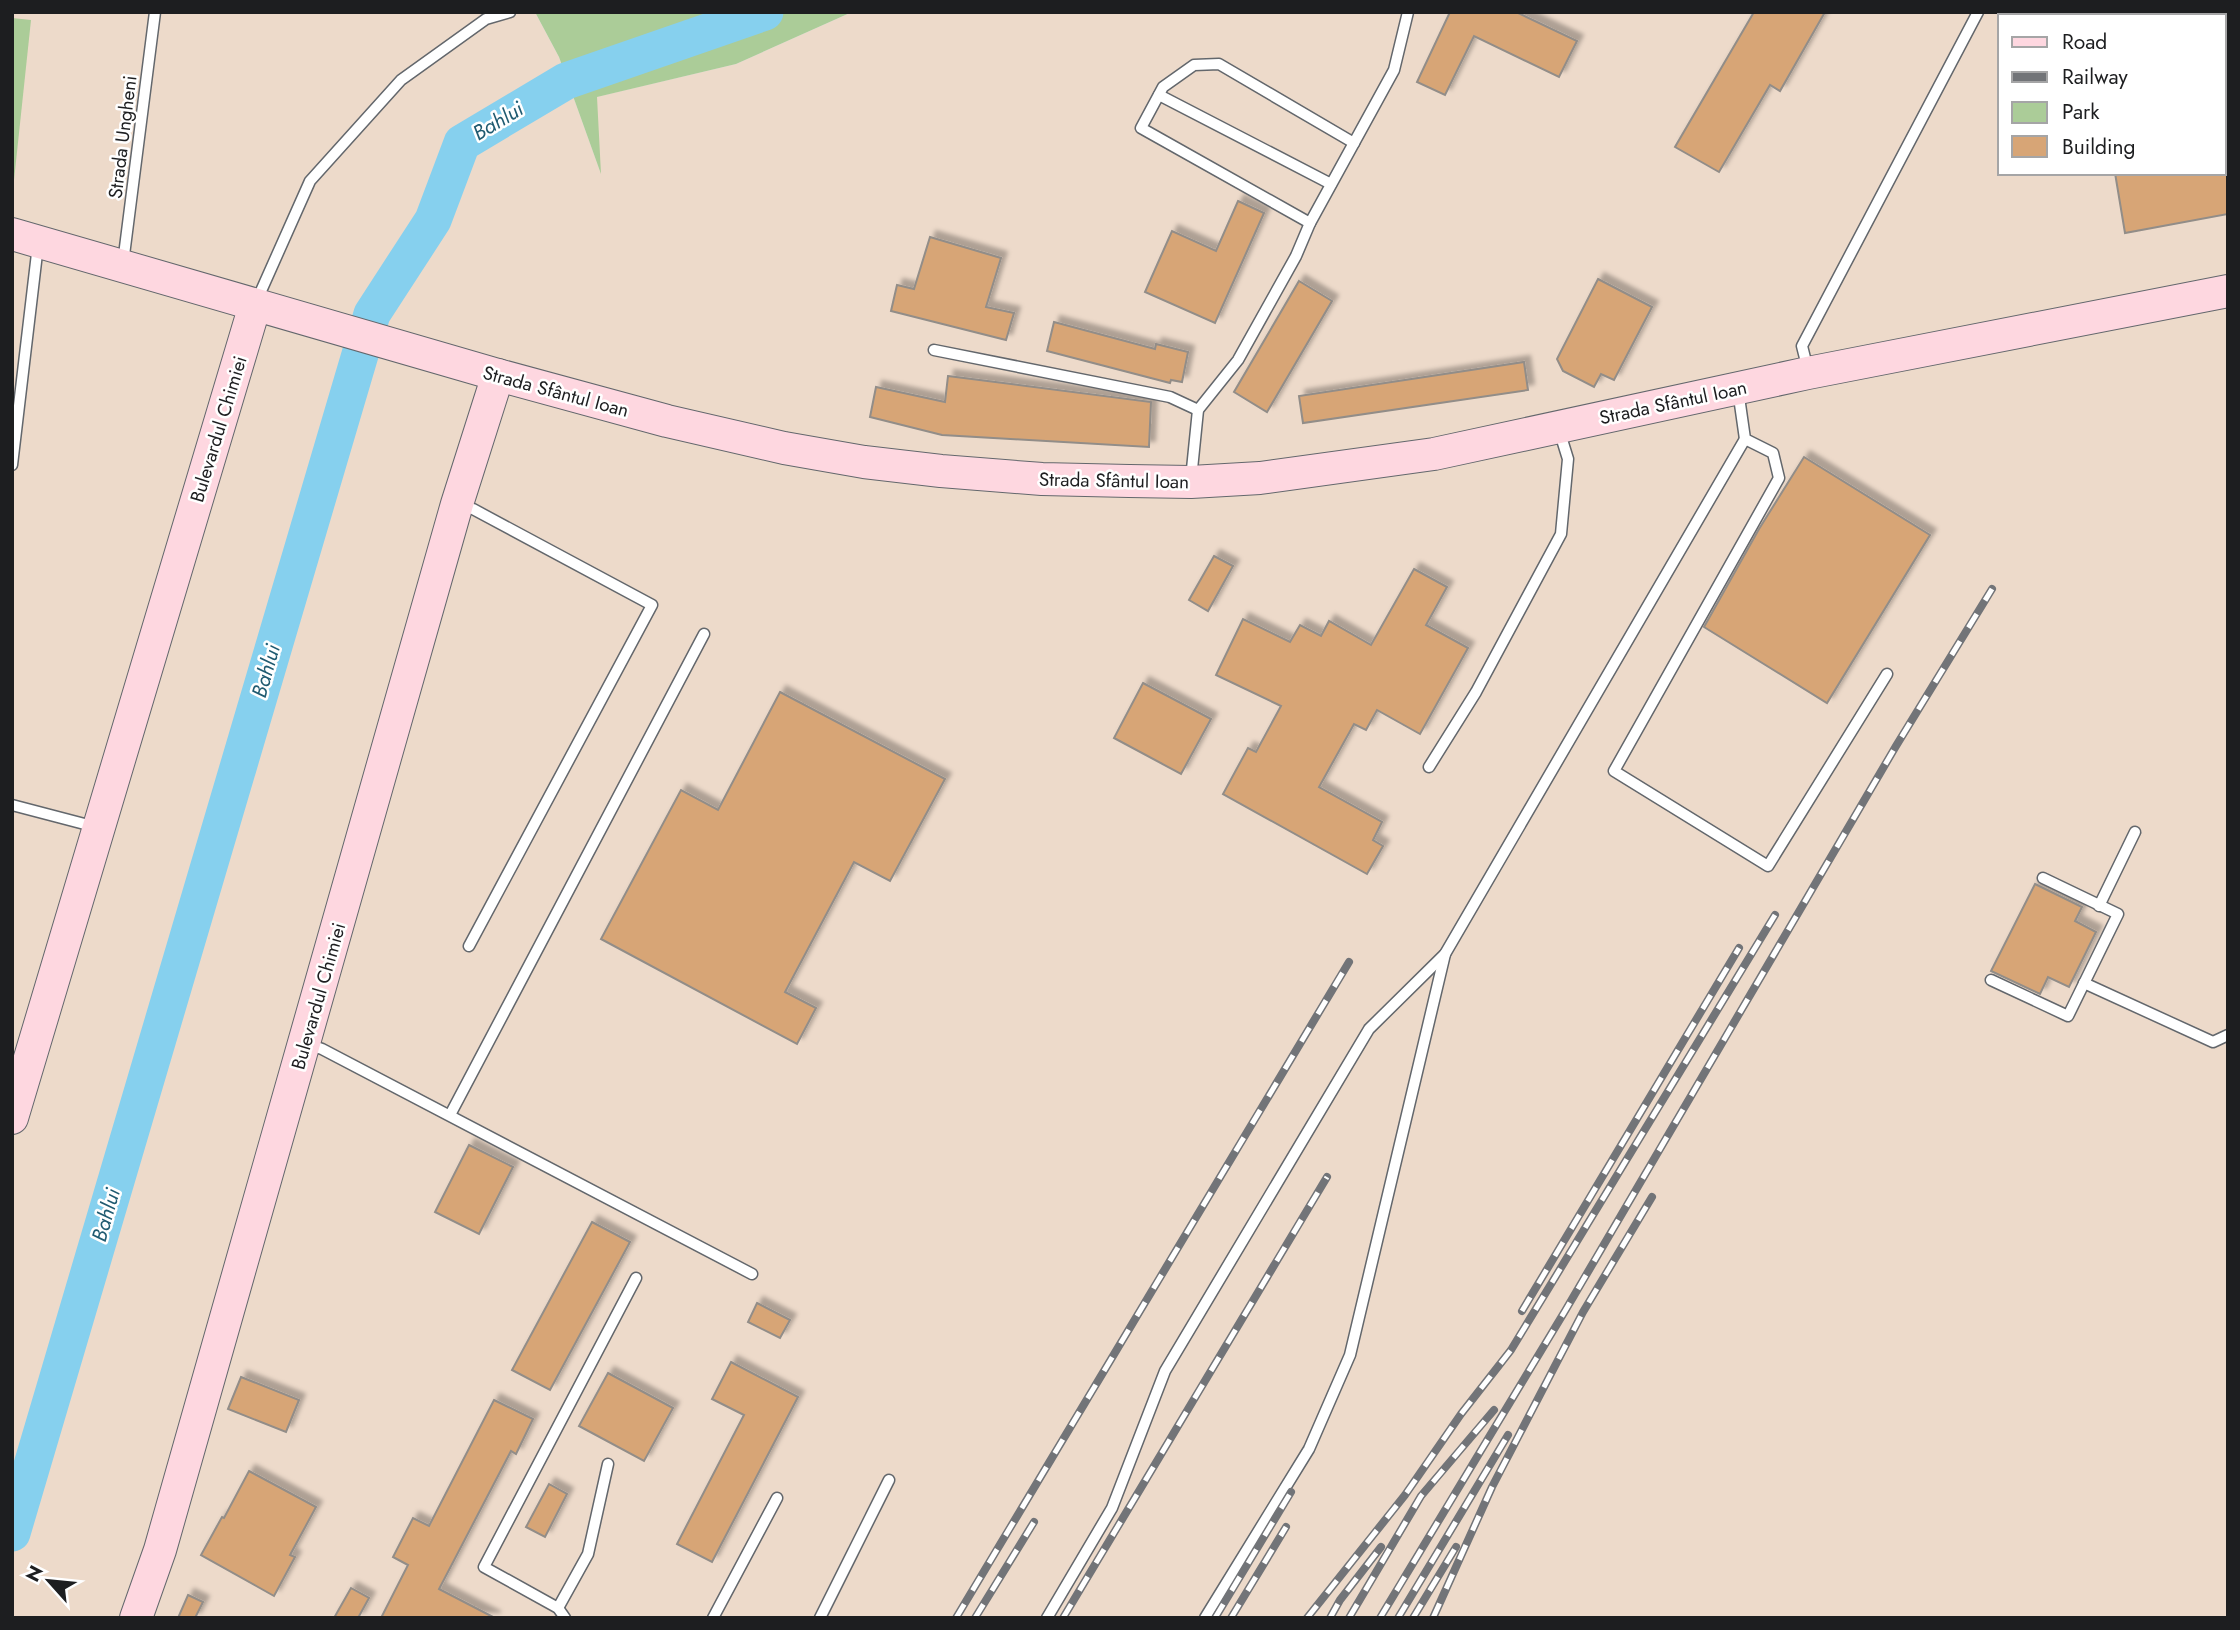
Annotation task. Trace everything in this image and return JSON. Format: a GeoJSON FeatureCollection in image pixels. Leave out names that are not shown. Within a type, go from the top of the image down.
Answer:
{"type":"FeatureCollection","features":[{"type":"Feature","properties":{"kind":"main road","name":"Strada Sfântul Ioan"},"geometry":{"type":"LineString","coordinates":[[25,238],[417,352],[680,424],[783,448],[864,462],[1042,479],[1191,482],[1259,478],[1434,454],[1808,373],[2228,291]]}},
{"type":"Feature","properties":{"kind":"main road","name":"Bulevardul Chimiei"},"geometry":{"type":"LineString","coordinates":[[12,1118],[17,1081],[98,828],[255,305]]}},
{"type":"Feature","properties":{"kind":"main road","name":"Bulevardul Chimiei"},"geometry":{"type":"LineString","coordinates":[[136,1618],[160,1550],[457,504],[498,375]]}},
{"type":"Feature","properties":{"kind":"lane","name":"Strada Ungheni"},"geometry":{"type":"LineString","coordinates":[[123,265],[155,12]]}},
{"type":"Feature","properties":{"kind":"lane"},"geometry":{"type":"LineString","coordinates":[[255,305],[310,181],[401,80],[486,19],[510,12]]}},
{"type":"Feature","properties":{"kind":"lane"},"geometry":{"type":"LineString","coordinates":[[1191,482],[1198,410],[1238,360],[1296,256],[1310,223],[1394,69],[1408,12]]}},
{"type":"Feature","properties":{"kind":"lane"},"geometry":{"type":"LineString","coordinates":[[1808,373],[1802,346],[1978,12]]}},
{"type":"Feature","properties":{"kind":"lane"},"geometry":{"type":"LineString","coordinates":[[1310,223],[1141,128],[1159,95],[1164,87],[1194,65],[1219,64],[1354,143]]}},
{"type":"Feature","properties":{"kind":"lane"},"geometry":{"type":"LineString","coordinates":[[1159,95],[1331,184]]}},
{"type":"Feature","properties":{"kind":"lane"},"geometry":{"type":"LineString","coordinates":[[12,465],[25,238]]}},
{"type":"Feature","properties":{"kind":"lane"},"geometry":{"type":"LineString","coordinates":[[933,350],[1170,397],[1198,410]]}},
{"type":"Feature","properties":{"kind":"lane"},"geometry":{"type":"LineString","coordinates":[[1047,1618],[1112,1508],[1165,1371],[1369,1029],[1445,954],[1745,439],[1738,388]]}},
{"type":"Feature","properties":{"kind":"lane"},"geometry":{"type":"LineString","coordinates":[[1429,767],[1476,692],[1561,534],[1568,458],[1558,427]]}},
{"type":"Feature","properties":{"kind":"lane"},"geometry":{"type":"LineString","coordinates":[[1745,439],[1773,453],[1779,478],[1614,771],[1768,866],[1886,674]]}},
{"type":"Feature","properties":{"kind":"lane"},"geometry":{"type":"LineString","coordinates":[[457,504],[473,509],[652,605],[469,946]]}},
{"type":"Feature","properties":{"kind":"lane"},"geometry":{"type":"LineString","coordinates":[[450,1115],[704,634]]}},
{"type":"Feature","properties":{"kind":"lane"},"geometry":{"type":"LineString","coordinates":[[12,805],[98,828]]}},
{"type":"Feature","properties":{"kind":"lane"},"geometry":{"type":"LineString","coordinates":[[2099,906],[2135,832]]}},
{"type":"Feature","properties":{"kind":"lane"},"geometry":{"type":"LineString","coordinates":[[1991,980],[2068,1016],[2118,914],[2043,878]]}},
{"type":"Feature","properties":{"kind":"lane"},"geometry":{"type":"LineString","coordinates":[[1205,1618],[1309,1448],[1350,1356],[1445,954]]}},
{"type":"Feature","properties":{"kind":"lane"},"geometry":{"type":"LineString","coordinates":[[2084,983],[2213,1042],[2228,1035]]}},
{"type":"Feature","properties":{"kind":"lane"},"geometry":{"type":"LineString","coordinates":[[304,1044],[322,1049],[752,1274]]}},
{"type":"Feature","properties":{"kind":"lane"},"geometry":{"type":"LineString","coordinates":[[608,1464],[588,1554],[562,1613],[485,1567],[636,1278]]}},
{"type":"Feature","properties":{"kind":"lane"},"geometry":{"type":"LineString","coordinates":[[820,1618],[889,1480]]}},
{"type":"Feature","properties":{"kind":"lane"},"geometry":{"type":"LineString","coordinates":[[713,1618],[778,1498]]}},
{"type":"Feature","properties":{"kind":"shaded area"},"geometry":{"type":"Polygon","coordinates":[[[12,12],[535,12],[559,57],[600,171],[596,97],[736,64],[852,12],[2228,12],[2228,1618],[12,1618],[12,12]]]}},
{"type":"Feature","properties":{"kind":"green space"},"geometry":{"type":"Polygon","coordinates":[[[535,12],[852,12],[736,64],[597,97],[601,174],[559,57],[535,12]]]}},
{"type":"Feature","properties":{"kind":"green space"},"geometry":{"type":"Polygon","coordinates":[[[12,18],[31,20],[12,199],[12,18]]]}},
{"type":"Feature","properties":{"kind":"building"},"geometry":{"type":"Polygon","coordinates":[[[1450,12],[1516,12],[1577,41],[1559,77],[1474,36],[1445,95],[1417,82],[1450,12]]]}},
{"type":"Feature","properties":{"kind":"building"},"geometry":{"type":"Polygon","coordinates":[[[1754,12],[1825,12],[1780,91],[1770,85],[1719,172],[1675,147],[1754,12]]]}},
{"type":"Feature","properties":{"kind":"building"},"geometry":{"type":"Polygon","coordinates":[[[2228,173],[2228,214],[2125,233],[2115,175],[2228,173]]]}},
{"type":"Feature","properties":{"kind":"building"},"geometry":{"type":"Polygon","coordinates":[[[1238,201],[1264,213],[1215,323],[1145,292],[1172,231],[1216,251],[1238,201]]]}},
{"type":"Feature","properties":{"kind":"building"},"geometry":{"type":"Polygon","coordinates":[[[930,237],[1001,258],[986,307],[1014,313],[1006,340],[891,311],[897,285],[914,289],[930,237]]]}},
{"type":"Feature","properties":{"kind":"building"},"geometry":{"type":"Polygon","coordinates":[[[1598,279],[1652,307],[1614,380],[1601,374],[1594,387],[1563,371],[1557,359],[1598,279]]]}},
{"type":"Feature","properties":{"kind":"building"},"geometry":{"type":"Polygon","coordinates":[[[1299,281],[1332,301],[1267,412],[1234,392],[1299,281]]]}},
{"type":"Feature","properties":{"kind":"building"},"geometry":{"type":"Polygon","coordinates":[[[1054,322],[1155,349],[1156,344],[1188,352],[1182,382],[1171,380],[1170,383],[1047,351],[1054,322]]]}},
{"type":"Feature","properties":{"kind":"building"},"geometry":{"type":"Polygon","coordinates":[[[1524,362],[1528,390],[1303,423],[1299,396],[1524,362]]]}},
{"type":"Feature","properties":{"kind":"building"},"geometry":{"type":"Polygon","coordinates":[[[948,376],[1151,402],[1149,447],[942,435],[870,417],[876,387],[945,402],[948,376]]]}},
{"type":"Feature","properties":{"kind":"building"},"geometry":{"type":"Polygon","coordinates":[[[1804,457],[1930,535],[1827,703],[1704,627],[1759,529],[1804,457]]]}},
{"type":"Feature","properties":{"kind":"building"},"geometry":{"type":"Polygon","coordinates":[[[1214,556],[1233,566],[1208,611],[1189,600],[1214,556]]]}},
{"type":"Feature","properties":{"kind":"building"},"geometry":{"type":"Polygon","coordinates":[[[1414,569],[1447,587],[1426,625],[1468,648],[1420,734],[1377,710],[1366,730],[1354,724],[1319,787],[1382,822],[1373,840],[1383,846],[1367,874],[1223,794],[1248,748],[1256,752],[1281,706],[1216,675],[1243,619],[1290,642],[1300,625],[1321,636],[1329,621],[1371,645],[1414,569]]]}},
{"type":"Feature","properties":{"kind":"building"},"geometry":{"type":"Polygon","coordinates":[[[1143,683],[1211,719],[1181,774],[1114,738],[1143,683]]]}},
{"type":"Feature","properties":{"kind":"building"},"geometry":{"type":"Polygon","coordinates":[[[780,692],[945,779],[890,881],[854,862],[785,992],[816,1008],[797,1044],[601,939],[681,790],[718,810],[780,692]]]}},
{"type":"Feature","properties":{"kind":"building"},"geometry":{"type":"Polygon","coordinates":[[[2035,884],[2082,907],[2075,921],[2096,932],[2069,987],[2048,977],[2040,994],[1991,971],[2035,884]]]}},
{"type":"Feature","properties":{"kind":"building"},"geometry":{"type":"Polygon","coordinates":[[[469,1145],[513,1167],[479,1234],[435,1212],[469,1145]]]}},
{"type":"Feature","properties":{"kind":"building"},"geometry":{"type":"Polygon","coordinates":[[[592,1222],[630,1242],[550,1390],[512,1370],[592,1222]]]}},
{"type":"Feature","properties":{"kind":"building"},"geometry":{"type":"Polygon","coordinates":[[[757,1303],[790,1320],[780,1338],[748,1322],[757,1303]]]}},
{"type":"Feature","properties":{"kind":"building"},"geometry":{"type":"Polygon","coordinates":[[[731,1362],[798,1397],[712,1562],[677,1544],[744,1415],[712,1399],[731,1362]]]}},
{"type":"Feature","properties":{"kind":"building"},"geometry":{"type":"Polygon","coordinates":[[[608,1373],[673,1408],[644,1461],[579,1426],[608,1373]]]}},
{"type":"Feature","properties":{"kind":"building"},"geometry":{"type":"Polygon","coordinates":[[[241,1377],[299,1400],[286,1432],[228,1409],[241,1377]]]}},
{"type":"Feature","properties":{"kind":"building"},"geometry":{"type":"Polygon","coordinates":[[[494,1400],[533,1419],[516,1454],[511,1451],[439,1589],[495,1618],[381,1618],[408,1565],[393,1557],[413,1518],[429,1526],[494,1400]]]}},
{"type":"Feature","properties":{"kind":"building"},"geometry":{"type":"Polygon","coordinates":[[[249,1471],[316,1507],[290,1555],[295,1557],[274,1596],[201,1555],[249,1471]]]}},
{"type":"Feature","properties":{"kind":"building"},"geometry":{"type":"Polygon","coordinates":[[[549,1484],[567,1494],[545,1537],[526,1527],[549,1484]]]}},
{"type":"Feature","properties":{"kind":"building"},"geometry":{"type":"Polygon","coordinates":[[[351,1588],[369,1598],[358,1618],[334,1618],[351,1588]]]}},
{"type":"Feature","properties":{"kind":"building"},"geometry":{"type":"Polygon","coordinates":[[[188,1595],[203,1602],[195,1618],[178,1618],[188,1595]]]}},
{"type":"Feature","properties":{"kind":"waterway","name":"Bahlui"},"geometry":{"type":"LineString","coordinates":[[12,1533],[372,314],[433,220],[462,143],[566,81],[765,12]]}},
{"type":"Feature","properties":{"kind":"railway"},"geometry":{"type":"LineString","coordinates":[[1380,1618],[1565,1311],[1896,746],[1992,589]]}},
{"type":"Feature","properties":{"kind":"railway"},"geometry":{"type":"LineString","coordinates":[[1307,1618],[1405,1495],[1461,1414],[1511,1350],[1775,915]]}},
{"type":"Feature","properties":{"kind":"railway"},"geometry":{"type":"LineString","coordinates":[[1522,1311],[1739,948]]}},
{"type":"Feature","properties":{"kind":"railway"},"geometry":{"type":"LineString","coordinates":[[956,1618],[1349,962]]}},
{"type":"Feature","properties":{"kind":"railway"},"geometry":{"type":"LineString","coordinates":[[1063,1618],[1327,1177]]}},
{"type":"Feature","properties":{"kind":"railway"},"geometry":{"type":"LineString","coordinates":[[1433,1618],[1492,1487],[1583,1312],[1652,1197]]}},
{"type":"Feature","properties":{"kind":"railway"},"geometry":{"type":"LineString","coordinates":[[1349,1618],[1421,1496],[1494,1410]]}},
{"type":"Feature","properties":{"kind":"railway"},"geometry":{"type":"LineString","coordinates":[[1398,1618],[1508,1435]]}},
{"type":"Feature","properties":{"kind":"railway"},"geometry":{"type":"LineString","coordinates":[[1215,1618],[1291,1492]]}},
{"type":"Feature","properties":{"kind":"railway"},"geometry":{"type":"LineString","coordinates":[[975,1618],[1034,1522]]}},
{"type":"Feature","properties":{"kind":"railway"},"geometry":{"type":"LineString","coordinates":[[1231,1618],[1286,1527]]}},
{"type":"Feature","properties":{"kind":"railway"},"geometry":{"type":"LineString","coordinates":[[1330,1618],[1340,1600],[1381,1547]]}},
{"type":"Feature","properties":{"kind":"railway"},"geometry":{"type":"LineString","coordinates":[[1413,1618],[1456,1547]]}}]}
